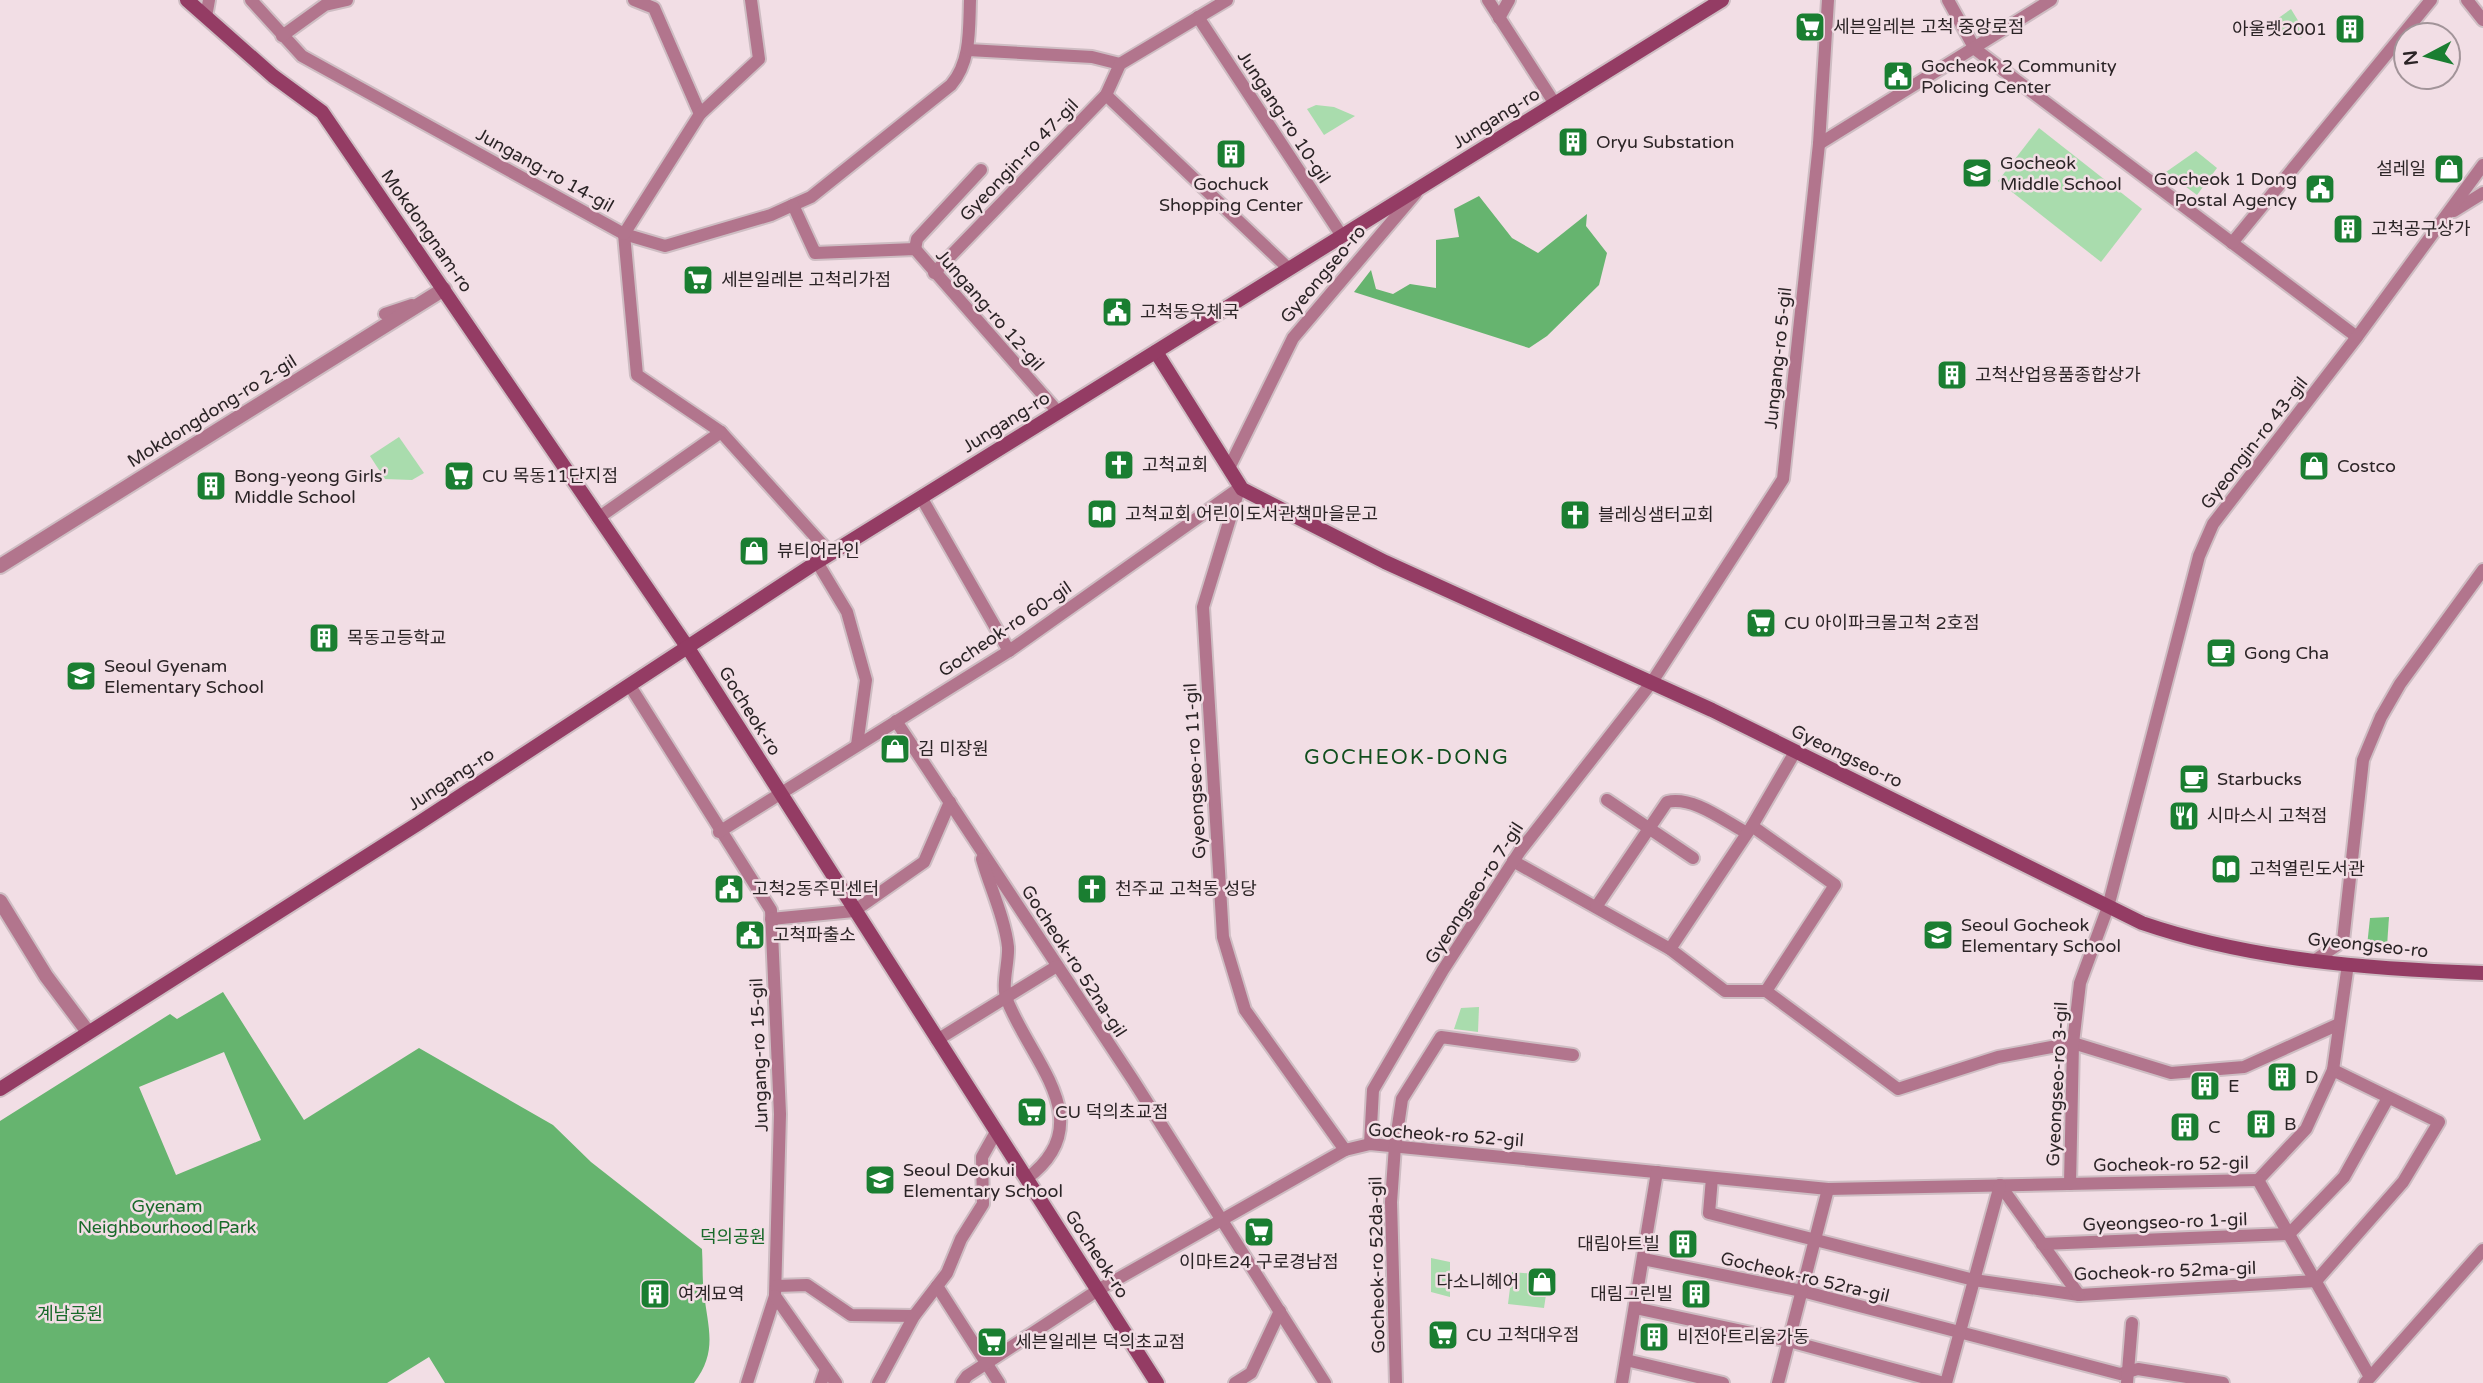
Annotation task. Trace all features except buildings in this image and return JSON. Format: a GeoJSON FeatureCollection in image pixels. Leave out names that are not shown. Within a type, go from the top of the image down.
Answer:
{"type":"FeatureCollection","features":[{"type":"Feature","properties":{"kind":"main road","name":"Mokdongnam-ro"},"geometry":{"type":"LineString","coordinates":[[187,0],[273,76],[322,112],[688,648]]}},
{"type":"Feature","properties":{"kind":"main road","name":"Jungang-ro"},"geometry":{"type":"LineString","coordinates":[[0,1089],[630,686],[830,553],[1722,0]]}},
{"type":"Feature","properties":{"kind":"main road"},"geometry":{"type":"LineString","coordinates":[[1156,352],[1241,488]]}},
{"type":"Feature","properties":{"kind":"main road","name":"Gyeongseo-ro"},"geometry":{"type":"LineString","coordinates":[[1241,488],[1385,562],[1652,682],[2108,907],[2191,940],[2314,961],[2483,973]]}},
{"type":"Feature","properties":{"kind":"main road","name":"Gocheok-ro"},"geometry":{"type":"LineString","coordinates":[[688,648],[1157,1383]]}},
{"type":"Feature","properties":{"kind":"street"},"geometry":{"type":"LineString","coordinates":[[206,17],[209,0]]}},
{"type":"Feature","properties":{"kind":"street","name":"Jungang-ro 14-gil"},"geometry":{"type":"LineString","coordinates":[[251,0],[302,56],[625,234],[637,375],[721,432],[830,553]]}},
{"type":"Feature","properties":{"kind":"street"},"geometry":{"type":"LineString","coordinates":[[282,36],[325,5],[347,0]]}},
{"type":"Feature","properties":{"kind":"street"},"geometry":{"type":"LineString","coordinates":[[634,0],[654,8],[700,114]]}},
{"type":"Feature","properties":{"kind":"street"},"geometry":{"type":"LineString","coordinates":[[751,0],[759,59],[700,114],[625,234],[665,246],[746,220],[771,215],[811,197],[951,85],[958,76],[968,50],[970,0]]}},
{"type":"Feature","properties":{"kind":"street"},"geometry":{"type":"LineString","coordinates":[[968,50],[1092,57],[1120,64],[1227,0]]}},
{"type":"Feature","properties":{"kind":"street"},"geometry":{"type":"LineString","coordinates":[[1488,0],[1555,104]]}},
{"type":"Feature","properties":{"kind":"street"},"geometry":{"type":"LineString","coordinates":[[1499,18],[1508,0]]}},
{"type":"Feature","properties":{"kind":"street","name":"Jungang-ro 5-gil"},"geometry":{"type":"LineString","coordinates":[[1652,682],[1783,479],[1819,144],[1828,0]]}},
{"type":"Feature","properties":{"kind":"street"},"geometry":{"type":"LineString","coordinates":[[1948,0],[1975,49],[2357,337]]}},
{"type":"Feature","properties":{"kind":"street"},"geometry":{"type":"LineString","coordinates":[[1819,144],[2051,0]]}},
{"type":"Feature","properties":{"kind":"street"},"geometry":{"type":"LineString","coordinates":[[2232,243],[2431,0]]}},
{"type":"Feature","properties":{"kind":"street"},"geometry":{"type":"LineString","coordinates":[[2468,0],[2483,20]]}},
{"type":"Feature","properties":{"kind":"street","name":"Jungang-ro 10-gil"},"geometry":{"type":"LineString","coordinates":[[1198,17],[1342,236]]}},
{"type":"Feature","properties":{"kind":"street","name":"Gyeongin-ro 47-gil"},"geometry":{"type":"LineString","coordinates":[[934,273],[1106,95],[1120,64]]}},
{"type":"Feature","properties":{"kind":"street"},"geometry":{"type":"LineString","coordinates":[[1106,95],[1289,268]]}},
{"type":"Feature","properties":{"kind":"street","name":"Gyeongin-ro 43-gil"},"geometry":{"type":"LineString","coordinates":[[2108,907],[2199,556],[2213,524],[2357,337],[2483,165]]}},
{"type":"Feature","properties":{"kind":"street"},"geometry":{"type":"LineString","coordinates":[[915,249],[917,239],[981,170]]}},
{"type":"Feature","properties":{"kind":"street","name":"Gyeongseo-ro"},"geometry":{"type":"LineString","coordinates":[[1229,468],[1293,338],[1421,187]]}},
{"type":"Feature","properties":{"kind":"street"},"geometry":{"type":"LineString","coordinates":[[2440,222],[2469,199],[2483,193]]}},
{"type":"Feature","properties":{"kind":"street","name":"Jungang-ro 12-gil"},"geometry":{"type":"LineString","coordinates":[[793,205],[815,253],[915,249],[1058,412]]}},
{"type":"Feature","properties":{"kind":"street","name":"Mokdongdong-ro 2-gil"},"geometry":{"type":"LineString","coordinates":[[0,566],[444,289]]}},
{"type":"Feature","properties":{"kind":"street"},"geometry":{"type":"LineString","coordinates":[[385,314],[426,300]]}},
{"type":"Feature","properties":{"kind":"street"},"geometry":{"type":"LineString","coordinates":[[598,517],[721,432]]}},
{"type":"Feature","properties":{"kind":"street","name":"Gocheok-ro 60-gil"},"geometry":{"type":"LineString","coordinates":[[779,794],[1009,651],[1241,488]]}},
{"type":"Feature","properties":{"kind":"street","name":"Gyeongseo-ro 11-gil"},"geometry":{"type":"LineString","coordinates":[[1241,488],[1203,607],[1223,937],[1245,1010],[1345,1150]]}},
{"type":"Feature","properties":{"kind":"street"},"geometry":{"type":"LineString","coordinates":[[921,497],[1009,651]]}},
{"type":"Feature","properties":{"kind":"street"},"geometry":{"type":"LineString","coordinates":[[817,562],[847,612],[866,680],[857,745]]}},
{"type":"Feature","properties":{"kind":"street"},"geometry":{"type":"LineString","coordinates":[[2314,961],[2343,941],[2363,760],[2381,717],[2400,684],[2483,570]]}},
{"type":"Feature","properties":{"kind":"street","name":"Gyeongseo-ro 7-gil"},"geometry":{"type":"LineString","coordinates":[[1370,1144],[1373,1090],[1443,970],[1513,862],[1652,682]]}},
{"type":"Feature","properties":{"kind":"street","name":"Jungang-ro 15-gil"},"geometry":{"type":"LineString","coordinates":[[630,686],[719,832],[771,910],[780,1114],[776,1291],[747,1383]]}},
{"type":"Feature","properties":{"kind":"street","name":"Gocheok-ro 52na-gil"},"geometry":{"type":"LineString","coordinates":[[896,721],[1223,1219],[1325,1383]]}},
{"type":"Feature","properties":{"kind":"street"},"geometry":{"type":"LineString","coordinates":[[1670,949],[1749,829],[1795,752]]}},
{"type":"Feature","properties":{"kind":"street"},"geometry":{"type":"LineString","coordinates":[[719,832],[779,794]]}},
{"type":"Feature","properties":{"kind":"street"},"geometry":{"type":"LineString","coordinates":[[1596,907],[1667,802],[1677,799],[1692,803],[1749,829],[1835,885],[1766,991]]}},
{"type":"Feature","properties":{"kind":"street"},"geometry":{"type":"LineString","coordinates":[[1607,800],[1693,858]]}},
{"type":"Feature","properties":{"kind":"street"},"geometry":{"type":"LineString","coordinates":[[771,919],[854,911],[924,862],[950,802]]}},
{"type":"Feature","properties":{"kind":"street"},"geometry":{"type":"LineString","coordinates":[[977,844],[1008,945],[1006,998],[1055,1090],[1061,1109],[1061,1128],[1055,1146],[1045,1165],[1026,1179]]}},
{"type":"Feature","properties":{"kind":"street"},"geometry":{"type":"LineString","coordinates":[[1513,862],[1670,949],[1725,991],[1766,991],[1898,1089],[1998,1057],[2073,1043],[2171,1073],[2244,1067],[2339,1024]]}},
{"type":"Feature","properties":{"kind":"street"},"geometry":{"type":"LineString","coordinates":[[0,901],[46,976],[88,1032]]}},
{"type":"Feature","properties":{"kind":"street","name":"Gyeongseo-ro 3-gil"},"geometry":{"type":"LineString","coordinates":[[2070,1184],[2073,1043],[2080,983],[2108,907]]}},
{"type":"Feature","properties":{"kind":"street"},"geometry":{"type":"LineString","coordinates":[[2258,1180],[2306,1129],[2333,1070],[2348,964]]}},
{"type":"Feature","properties":{"kind":"street"},"geometry":{"type":"LineString","coordinates":[[937,1040],[1057,966]]}},
{"type":"Feature","properties":{"kind":"street","name":"Gocheok-ro 52da-gil"},"geometry":{"type":"LineString","coordinates":[[1396,1383],[1391,1202],[1402,1099],[1441,1037],[1573,1055]]}},
{"type":"Feature","properties":{"kind":"street"},"geometry":{"type":"LineString","coordinates":[[2316,1282],[2403,1182],[2439,1122],[2333,1070]]}},
{"type":"Feature","properties":{"kind":"street"},"geometry":{"type":"LineString","coordinates":[[2289,1234],[2344,1177],[2388,1098]]}},
{"type":"Feature","properties":{"kind":"street"},"geometry":{"type":"LineString","coordinates":[[878,1383],[914,1316],[937,1286],[983,1204],[982,1157],[996,1132]]}},
{"type":"Feature","properties":{"kind":"street","name":"Gocheok-ro 52-gil"},"geometry":{"type":"LineString","coordinates":[[962,1383],[986,1363],[1098,1290],[1345,1150],[1370,1144],[1828,1189],[2258,1180]]}},
{"type":"Feature","properties":{"kind":"street"},"geometry":{"type":"LineString","coordinates":[[1622,1383],[1657,1172]]}},
{"type":"Feature","properties":{"kind":"street","name":"Gocheok-ro 52ra-gil"},"geometry":{"type":"LineString","coordinates":[[1712,1178],[1709,1213],[1974,1280]]}},
{"type":"Feature","properties":{"kind":"street","name":"Gyeongseo-ro 1-gil"},"geometry":{"type":"LineString","coordinates":[[2258,1180],[2368,1380]]}},
{"type":"Feature","properties":{"kind":"street"},"geometry":{"type":"LineString","coordinates":[[1635,1308],[1789,1341],[1945,1383],[2000,1185]]}},
{"type":"Feature","properties":{"kind":"street"},"geometry":{"type":"LineString","coordinates":[[2000,1185],[2079,1295]]}},
{"type":"Feature","properties":{"kind":"street"},"geometry":{"type":"LineString","coordinates":[[1778,1383],[1828,1189]]}},
{"type":"Feature","properties":{"kind":"street","name":"Gyeongseo-ro 1-gil"},"geometry":{"type":"LineString","coordinates":[[2042,1244],[2289,1234]]}},
{"type":"Feature","properties":{"kind":"street"},"geometry":{"type":"LineString","coordinates":[[2368,1380],[2483,1250]]}},
{"type":"Feature","properties":{"kind":"street","name":"Gocheok-ro 52ra-gil"},"geometry":{"type":"LineString","coordinates":[[1643,1259],[1802,1291],[2127,1377],[2138,1369],[2223,1383]]}},
{"type":"Feature","properties":{"kind":"street","name":"Gocheok-ro 52ma-gil"},"geometry":{"type":"LineString","coordinates":[[1974,1280],[2079,1295],[2316,1282]]}},
{"type":"Feature","properties":{"kind":"street"},"geometry":{"type":"LineString","coordinates":[[836,1383],[776,1291],[807,1285],[851,1315],[914,1316]]}},
{"type":"Feature","properties":{"kind":"street"},"geometry":{"type":"LineString","coordinates":[[937,1286],[999,1383]]}},
{"type":"Feature","properties":{"kind":"street"},"geometry":{"type":"LineString","coordinates":[[1235,1383],[1251,1374],[1280,1311]]}},
{"type":"Feature","properties":{"kind":"street"},"geometry":{"type":"LineString","coordinates":[[2127,1377],[2132,1323]]}},
{"type":"Feature","properties":{"kind":"street"},"geometry":{"type":"LineString","coordinates":[[1626,1360],[1723,1383]]}},
{"type":"Feature","properties":{"kind":"street"},"geometry":{"type":"LineString","coordinates":[[821,1383],[826,1369]]}},
{"type":"Feature","properties":{"kind":"shaded area"},"geometry":{"type":"Polygon","coordinates":[[[2291,9],[2305,32],[2301,38],[2285,32],[2278,35],[2270,24],[2291,9]]]}},
{"type":"Feature","properties":{"kind":"shaded area"},"geometry":{"type":"Polygon","coordinates":[[[1316,105],[1334,107],[1355,116],[1324,135],[1307,109],[1316,105]]]}},
{"type":"Feature","properties":{"kind":"shaded area"},"geometry":{"type":"Polygon","coordinates":[[[2039,128],[2142,209],[2101,262],[1998,181],[2039,128]]]}},
{"type":"Feature","properties":{"kind":"shaded area"},"geometry":{"type":"Polygon","coordinates":[[[2196,151],[2217,168],[2197,195],[2166,172],[2196,151]]]}},
{"type":"Feature","properties":{"kind":"shaded area"},"geometry":{"type":"Polygon","coordinates":[[[399,437],[424,473],[412,480],[385,479],[370,456],[399,437]]]}},
{"type":"Feature","properties":{"kind":"shaded area"},"geometry":{"type":"Polygon","coordinates":[[[2389,917],[2387,946],[2367,946],[2370,918],[2389,917]]]}},
{"type":"Feature","properties":{"kind":"shaded area"},"geometry":{"type":"Polygon","coordinates":[[[1479,1007],[1478,1032],[1454,1029],[1461,1008],[1479,1007]]]}},
{"type":"Feature","properties":{"kind":"shaded area"},"geometry":{"type":"Polygon","coordinates":[[[1431,1258],[1450,1262],[1450,1297],[1431,1292],[1431,1258]]]}},
{"type":"Feature","properties":{"kind":"shaded area"},"geometry":{"type":"Polygon","coordinates":[[[1512,1272],[1549,1275],[1544,1308],[1508,1304],[1512,1272]]]}},
{"type":"Feature","properties":{"kind":"green space"},"geometry":{"type":"Polygon","coordinates":[[[1479,196],[1512,238],[1538,253],[1587,214],[1586,226],[1607,253],[1599,285],[1547,336],[1529,348],[1354,292],[1371,270],[1376,289],[1393,294],[1410,284],[1436,288],[1436,240],[1459,237],[1454,209],[1479,196]]]}},
{"type":"Feature","properties":{"kind":"green space","name":"Gyenam Neighbourhood Park"},"geometry":{"type":"Polygon","coordinates":[[[223,992],[304,1120],[419,1048],[553,1125],[591,1162],[702,1249],[703,1288],[710,1340],[706,1360],[694,1383],[445,1383],[429,1357],[387,1383],[0,1383],[0,1121],[170,1014],[177,1019],[223,992]],[[224,1052],[139,1087],[176,1175],[261,1140],[224,1052]]]}},
{"type":"Feature","properties":{"kind":"place","name":"세븐일레븐 고척 중앙로점"},"geometry":{"type":"Point","coordinates":[1810,27]}},
{"type":"Feature","properties":{"kind":"place","name":"아울렛2001"},"geometry":{"type":"Point","coordinates":[2350,29]}},
{"type":"Feature","properties":{"kind":"place","name":"Gocheok 2 Community Policing Center"},"geometry":{"type":"Point","coordinates":[1898,76]}},
{"type":"Feature","properties":{"kind":"place","name":"Oryu Substation"},"geometry":{"type":"Point","coordinates":[1573,142]}},
{"type":"Feature","properties":{"kind":"place","name":"Gochuck Shopping Center"},"geometry":{"type":"Point","coordinates":[1231,154]}},
{"type":"Feature","properties":{"kind":"place","name":"설레일"},"geometry":{"type":"Point","coordinates":[2449,169]}},
{"type":"Feature","properties":{"kind":"place","name":"Gocheok Middle School"},"geometry":{"type":"Point","coordinates":[1977,173]}},
{"type":"Feature","properties":{"kind":"place","name":"Gocheok 1 Dong Postal Agency"},"geometry":{"type":"Point","coordinates":[2320,189]}},
{"type":"Feature","properties":{"kind":"place","name":"고척공구상가"},"geometry":{"type":"Point","coordinates":[2348,229]}},
{"type":"Feature","properties":{"kind":"place","name":"세븐일레븐 고척리가점"},"geometry":{"type":"Point","coordinates":[698,280]}},
{"type":"Feature","properties":{"kind":"place","name":"고척동우체국"},"geometry":{"type":"Point","coordinates":[1117,312]}},
{"type":"Feature","properties":{"kind":"place","name":"고척산업용품종합상가"},"geometry":{"type":"Point","coordinates":[1952,375]}},
{"type":"Feature","properties":{"kind":"place","name":"고척교회"},"geometry":{"type":"Point","coordinates":[1119,465]}},
{"type":"Feature","properties":{"kind":"place","name":"Costco"},"geometry":{"type":"Point","coordinates":[2314,466]}},
{"type":"Feature","properties":{"kind":"place","name":"CU 목동11단지점"},"geometry":{"type":"Point","coordinates":[459,476]}},
{"type":"Feature","properties":{"kind":"place","name":"Bong-yeong Girls' Middle School"},"geometry":{"type":"Point","coordinates":[211,486]}},
{"type":"Feature","properties":{"kind":"place","name":"고척교회 어린이도서관책마을문고"},"geometry":{"type":"Point","coordinates":[1102,514]}},
{"type":"Feature","properties":{"kind":"place","name":"블레싱샘터교회"},"geometry":{"type":"Point","coordinates":[1575,515]}},
{"type":"Feature","properties":{"kind":"place","name":"뷰티어라인"},"geometry":{"type":"Point","coordinates":[754,551]}},
{"type":"Feature","properties":{"kind":"place","name":"CU 아이파크몰고척 2호점"},"geometry":{"type":"Point","coordinates":[1761,623]}},
{"type":"Feature","properties":{"kind":"place","name":"목동고등학교"},"geometry":{"type":"Point","coordinates":[324,638]}},
{"type":"Feature","properties":{"kind":"place","name":"Gong Cha"},"geometry":{"type":"Point","coordinates":[2221,653]}},
{"type":"Feature","properties":{"kind":"place","name":"Seoul Gyenam Elementary School"},"geometry":{"type":"Point","coordinates":[81,676]}},
{"type":"Feature","properties":{"kind":"place","name":"김 미장원"},"geometry":{"type":"Point","coordinates":[895,749]}},
{"type":"Feature","properties":{"kind":"place","name":"Starbucks"},"geometry":{"type":"Point","coordinates":[2194,779]}},
{"type":"Feature","properties":{"kind":"place","name":"시마스시 고척점"},"geometry":{"type":"Point","coordinates":[2184,816]}},
{"type":"Feature","properties":{"kind":"place","name":"고척열린도서관"},"geometry":{"type":"Point","coordinates":[2226,869]}},
{"type":"Feature","properties":{"kind":"place","name":"고척2동주민센터"},"geometry":{"type":"Point","coordinates":[729,889]}},
{"type":"Feature","properties":{"kind":"place","name":"천주교 고척동 성당"},"geometry":{"type":"Point","coordinates":[1092,889]}},
{"type":"Feature","properties":{"kind":"place","name":"고척파출소"},"geometry":{"type":"Point","coordinates":[750,935]}},
{"type":"Feature","properties":{"kind":"place","name":"Seoul Gocheok Elementary School"},"geometry":{"type":"Point","coordinates":[1938,935]}},
{"type":"Feature","properties":{"kind":"place","name":"D"},"geometry":{"type":"Point","coordinates":[2282,1077]}},
{"type":"Feature","properties":{"kind":"place","name":"E"},"geometry":{"type":"Point","coordinates":[2205,1086]}},
{"type":"Feature","properties":{"kind":"place","name":"CU 덕의초교점"},"geometry":{"type":"Point","coordinates":[1032,1112]}},
{"type":"Feature","properties":{"kind":"place","name":"B"},"geometry":{"type":"Point","coordinates":[2261,1124]}},
{"type":"Feature","properties":{"kind":"place","name":"C"},"geometry":{"type":"Point","coordinates":[2185,1127]}},
{"type":"Feature","properties":{"kind":"place","name":"Seoul Deokui Elementary School"},"geometry":{"type":"Point","coordinates":[880,1180]}},
{"type":"Feature","properties":{"kind":"place","name":"이마트24 구로경남점"},"geometry":{"type":"Point","coordinates":[1259,1232]}},
{"type":"Feature","properties":{"kind":"place","name":"대림아트빌"},"geometry":{"type":"Point","coordinates":[1683,1244]}},
{"type":"Feature","properties":{"kind":"place","name":"다소니헤어"},"geometry":{"type":"Point","coordinates":[1542,1282]}},
{"type":"Feature","properties":{"kind":"place","name":"여계묘역"},"geometry":{"type":"Point","coordinates":[655,1294]}},
{"type":"Feature","properties":{"kind":"place","name":"대림그린빌"},"geometry":{"type":"Point","coordinates":[1696,1294]}},
{"type":"Feature","properties":{"kind":"place","name":"CU 고척대우점"},"geometry":{"type":"Point","coordinates":[1443,1335]}},
{"type":"Feature","properties":{"kind":"place","name":"비전아트리움가동"},"geometry":{"type":"Point","coordinates":[1654,1337]}},
{"type":"Feature","properties":{"kind":"place","name":"세븐일레븐 덕의초교점"},"geometry":{"type":"Point","coordinates":[992,1342]}},
{"type":"Feature","properties":{"kind":"district","name":"GOCHEOK-DONG"},"geometry":{"type":"Point","coordinates":[1407,757]}},
{"type":"Feature","properties":{"kind":"park label","name":"덕의공원"},"geometry":{"type":"Point","coordinates":[733,1237]}},
{"type":"Feature","properties":{"kind":"park label","name":"계남공원"},"geometry":{"type":"Point","coordinates":[70,1314]}}]}
